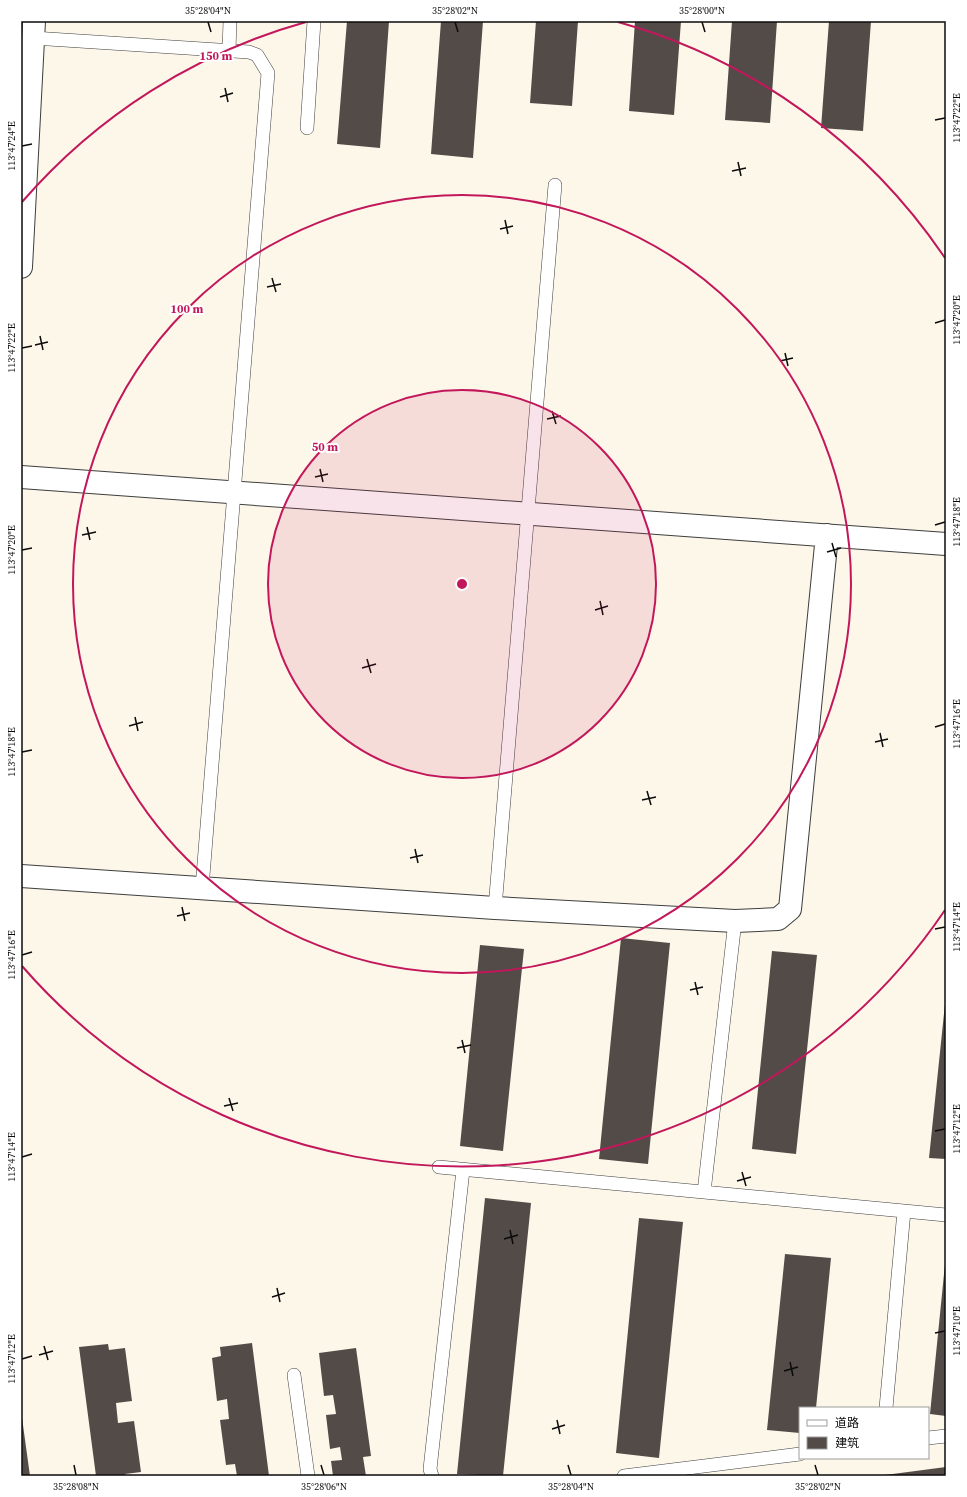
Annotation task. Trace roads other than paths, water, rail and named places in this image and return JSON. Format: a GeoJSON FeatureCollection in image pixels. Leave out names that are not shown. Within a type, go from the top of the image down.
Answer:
{"type":"FeatureCollection","features":[{"type":"Feature","properties":{"kind":"street"},"geometry":{"type":"LineString","coordinates":[[21,267],[23,184],[34,30]]}},
{"type":"Feature","properties":{"kind":"street"},"geometry":{"type":"LineString","coordinates":[[21,477],[946,544]]}},
{"type":"Feature","properties":{"kind":"street"},"geometry":{"type":"LineString","coordinates":[[21,876],[495,908],[735,921],[778,919],[790,909],[827,535]]}},
{"type":"Feature","properties":{"kind":"lane"},"geometry":{"type":"LineString","coordinates":[[229,50],[230,21]]}},
{"type":"Feature","properties":{"kind":"lane"},"geometry":{"type":"LineString","coordinates":[[307,128],[314,21]]}},
{"type":"Feature","properties":{"kind":"lane"},"geometry":{"type":"LineString","coordinates":[[34,30],[249,52],[257,55],[268,72],[202,888]]}},
{"type":"Feature","properties":{"kind":"lane"},"geometry":{"type":"LineString","coordinates":[[495,908],[555,185]]}},
{"type":"Feature","properties":{"kind":"lane"},"geometry":{"type":"LineString","coordinates":[[704,1192],[735,921]]}},
{"type":"Feature","properties":{"kind":"lane"},"geometry":{"type":"LineString","coordinates":[[439,1167],[946,1215]]}},
{"type":"Feature","properties":{"kind":"lane"},"geometry":{"type":"LineString","coordinates":[[432,1476],[430,1470],[463,1170]]}},
{"type":"Feature","properties":{"kind":"lane"},"geometry":{"type":"LineString","coordinates":[[886,1407],[904,1211]]}},
{"type":"Feature","properties":{"kind":"lane"},"geometry":{"type":"LineString","coordinates":[[294,1375],[308,1476]]}},
{"type":"Feature","properties":{"kind":"lane"},"geometry":{"type":"LineString","coordinates":[[929,1438],[946,1436]]}},
{"type":"Feature","properties":{"kind":"lane"},"geometry":{"type":"LineString","coordinates":[[624,1476],[799,1454]]}}]}
